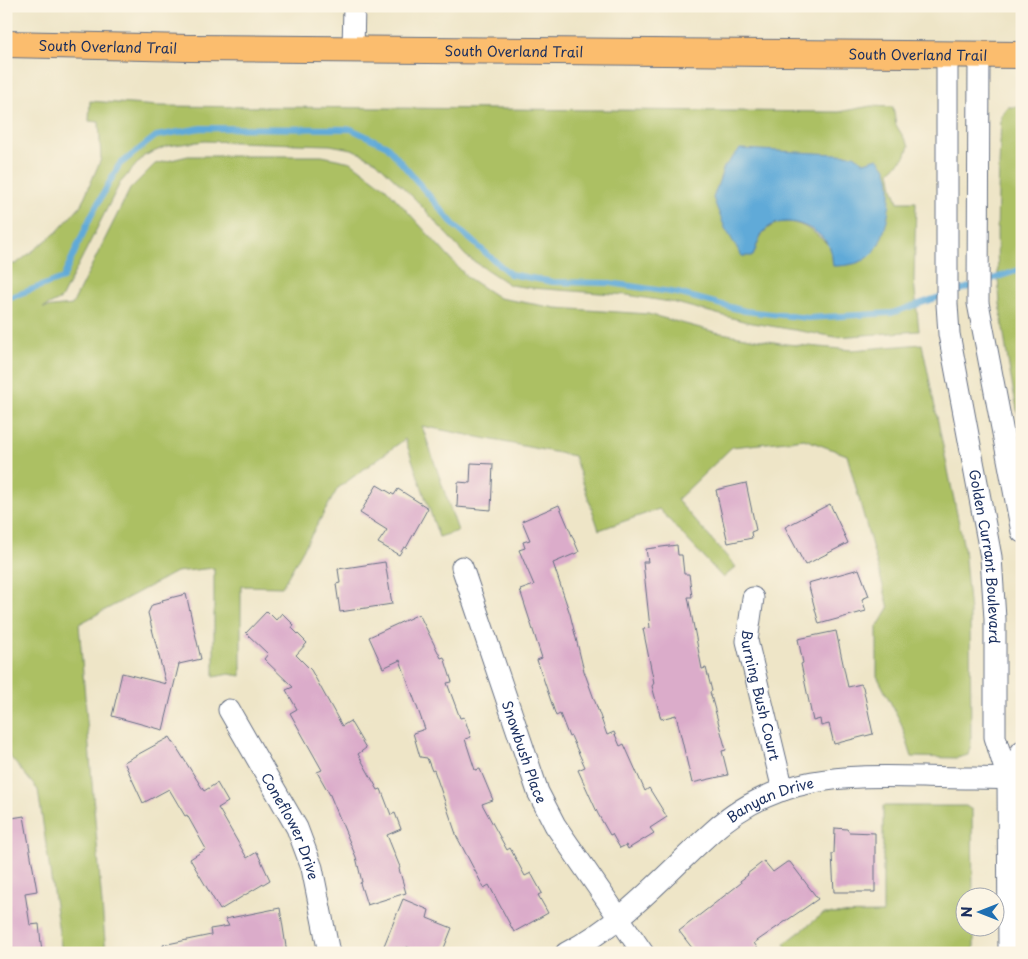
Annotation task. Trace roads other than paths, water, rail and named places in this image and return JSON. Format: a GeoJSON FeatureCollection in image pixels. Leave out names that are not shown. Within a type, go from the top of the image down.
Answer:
{"type":"FeatureCollection","features":[{"type":"Feature","properties":{"kind":"main road","name":"South Overland Trail"},"geometry":{"type":"LineString","coordinates":[[6,44],[1022,55]]}},
{"type":"Feature","properties":{"kind":"street"},"geometry":{"type":"LineString","coordinates":[[353,49],[354,6]]}},
{"type":"Feature","properties":{"kind":"street","name":"Golden Currant Boulevard"},"geometry":{"type":"LineString","coordinates":[[947,55],[945,272],[949,334],[991,557],[995,619],[995,737],[1015,779]]}},
{"type":"Feature","properties":{"kind":"street"},"geometry":{"type":"LineString","coordinates":[[979,55],[978,303],[1022,532]]}},
{"type":"Feature","properties":{"kind":"street"},"geometry":{"type":"LineString","coordinates":[[949,334],[983,332]]}},
{"type":"Feature","properties":{"kind":"street","name":"Snowbush Place"},"geometry":{"type":"LineString","coordinates":[[462,567],[538,792],[555,824],[643,953]]}},
{"type":"Feature","properties":{"kind":"street","name":"Burning Bush Court"},"geometry":{"type":"LineString","coordinates":[[753,598],[747,641],[783,790]]}},
{"type":"Feature","properties":{"kind":"street","name":"Coneflower Drive"},"geometry":{"type":"LineString","coordinates":[[229,710],[297,828],[312,868],[329,953]]}},
{"type":"Feature","properties":{"kind":"street","name":"Golden Currant Boulevard"},"geometry":{"type":"LineString","coordinates":[[1009,953],[1015,779],[1022,751]]}},
{"type":"Feature","properties":{"kind":"street","name":"Banyan Drive"},"geometry":{"type":"LineString","coordinates":[[566,953],[620,919],[713,830],[743,809],[783,790],[829,778],[862,775],[1015,779]]}},
{"type":"Feature","properties":{"kind":"water"},"geometry":{"type":"Polygon","coordinates":[[[740,149],[854,155],[864,162],[878,158],[887,171],[890,202],[886,225],[878,246],[873,253],[860,262],[833,266],[830,248],[824,239],[808,227],[790,222],[772,225],[762,233],[753,256],[742,256],[725,228],[713,198],[724,167],[740,149]]]}},
{"type":"Feature","properties":{"kind":"waterway"},"geometry":{"type":"LineString","coordinates":[[6,297],[11,297],[63,278],[91,216],[119,165],[156,136],[201,128],[351,129],[387,146],[455,226],[510,274],[553,282],[610,283],[677,293],[745,311],[808,318],[892,313],[1022,269]]}}]}
